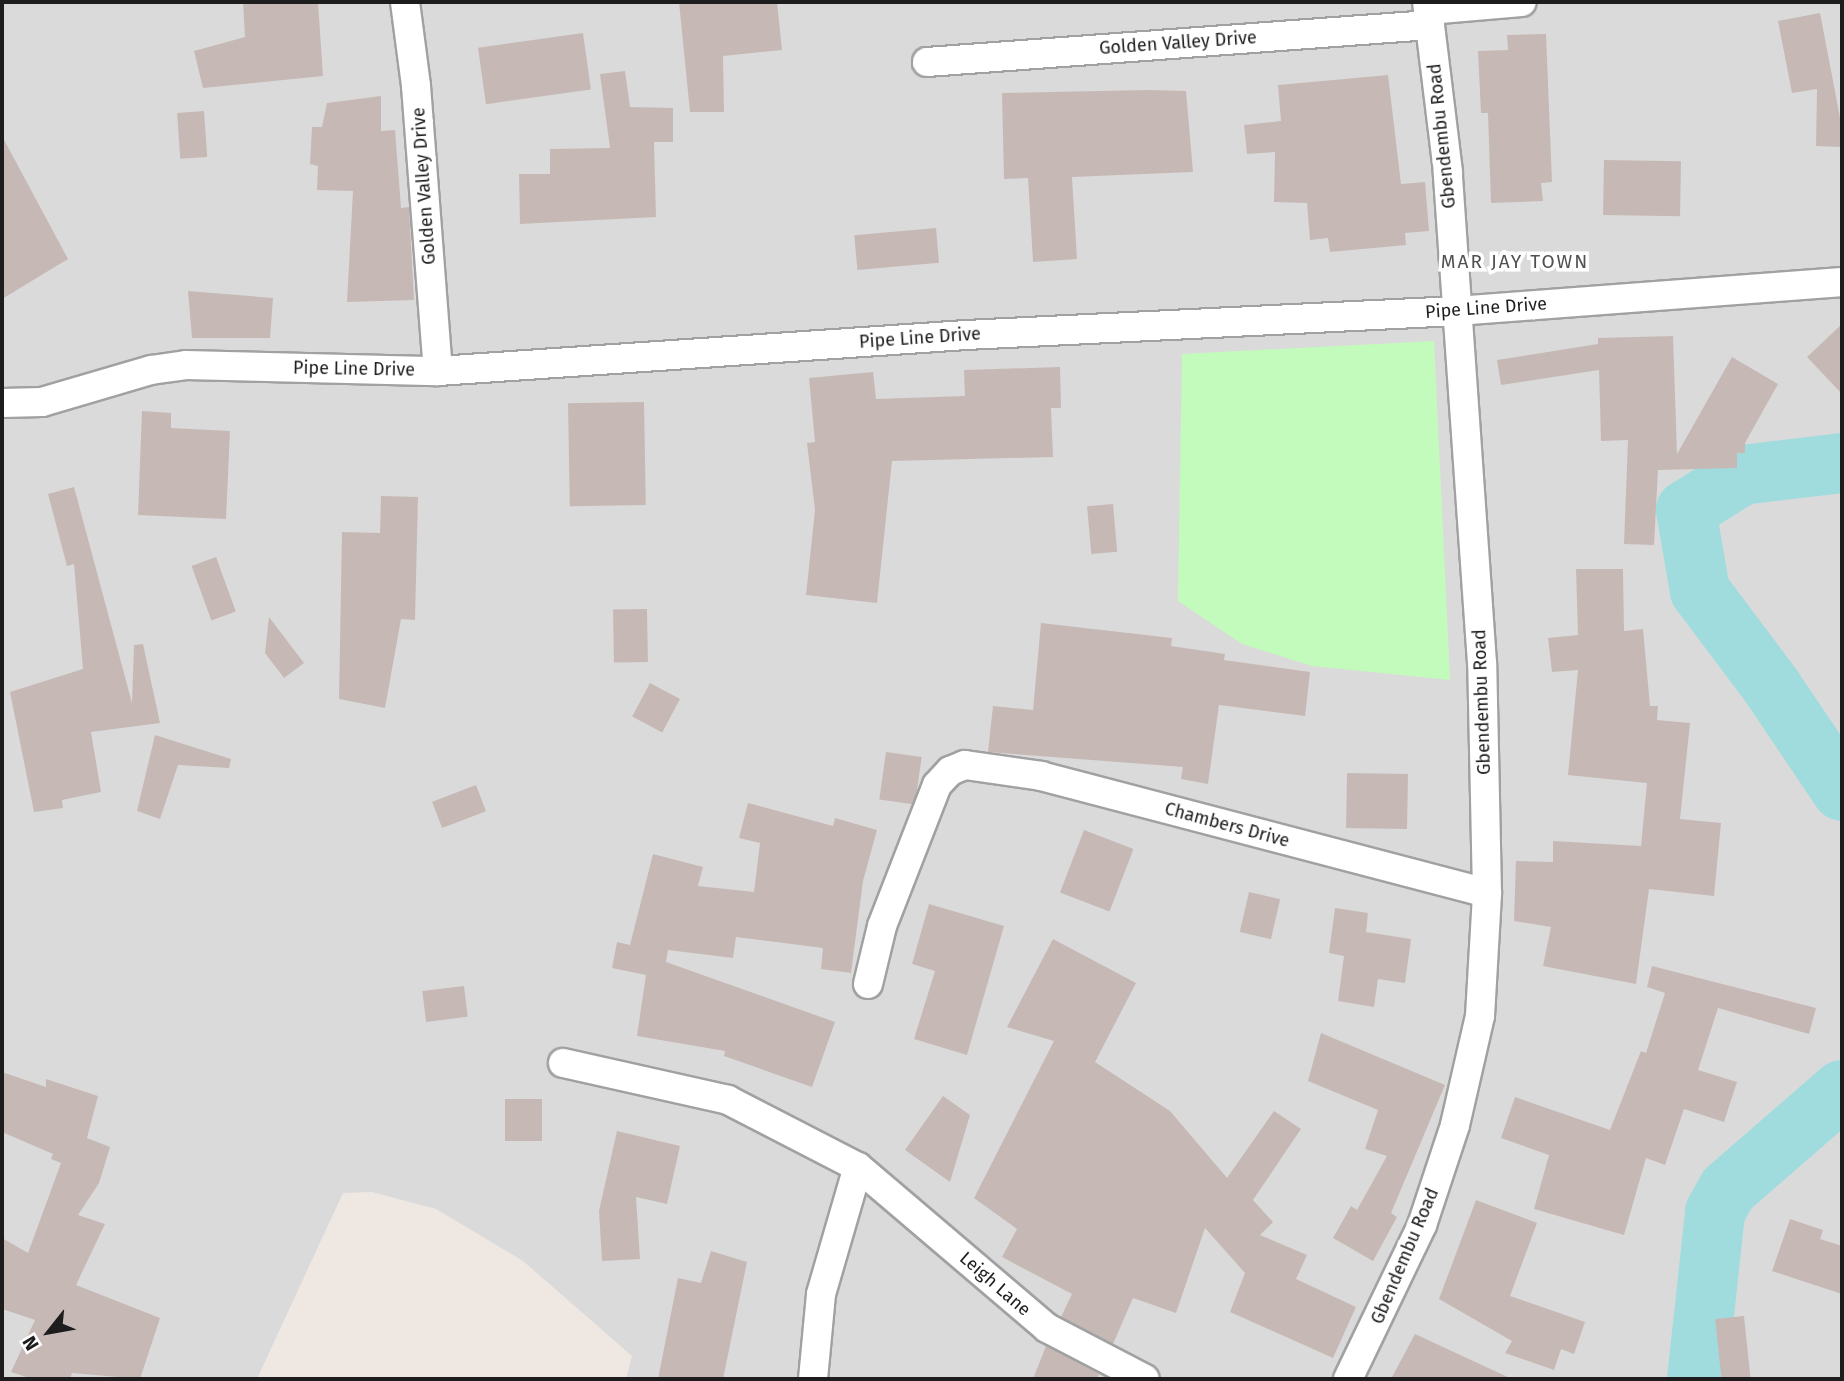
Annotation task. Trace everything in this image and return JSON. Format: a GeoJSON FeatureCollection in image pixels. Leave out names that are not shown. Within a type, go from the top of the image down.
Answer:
{"type":"FeatureCollection","features":[{"type":"Feature","properties":{"kind":"street","name":"Golden Valley Drive"},"geometry":{"type":"LineString","coordinates":[[405,2],[416,86],[438,371]]}},
{"type":"Feature","properties":{"kind":"street","name":"Golden Valley Drive"},"geometry":{"type":"LineString","coordinates":[[927,62],[1522,2]]}},
{"type":"Feature","properties":{"kind":"street","name":"Gbendembu Road"},"geometry":{"type":"LineString","coordinates":[[1348,1379],[1422,1225],[1455,1125],[1480,1016],[1487,893],[1482,663],[1448,172],[1428,12]]}},
{"type":"Feature","properties":{"kind":"street","name":"Pipe Line Drive"},"geometry":{"type":"LineString","coordinates":[[2,403],[42,402],[151,370],[186,365],[438,371],[966,335],[1457,311],[1842,282]]}},
{"type":"Feature","properties":{"kind":"street","name":"Chambers Drive"},"geometry":{"type":"LineString","coordinates":[[868,984],[882,926],[937,785],[965,765],[1041,776],[1487,893]]}},
{"type":"Feature","properties":{"kind":"street","name":"Leigh Lane"},"geometry":{"type":"LineString","coordinates":[[563,1063],[728,1100],[858,1167],[1047,1328],[1145,1379]]}},
{"type":"Feature","properties":{"kind":"street"},"geometry":{"type":"LineString","coordinates":[[813,1379],[821,1294],[858,1167]]}},
{"type":"Feature","properties":{"kind":"shaded area"},"geometry":{"type":"Polygon","coordinates":[[[2,2],[1842,2],[1842,1379],[626,1379],[632,1356],[523,1261],[436,1209],[372,1192],[343,1193],[257,1379],[2,1379],[2,2]]]}},
{"type":"Feature","properties":{"kind":"green space"},"geometry":{"type":"Polygon","coordinates":[[[1434,341],[1450,680],[1312,666],[1242,644],[1178,601],[1182,354],[1434,341]]]}},
{"type":"Feature","properties":{"kind":"building"},"geometry":{"type":"Polygon","coordinates":[[[243,2],[318,2],[323,76],[203,88],[194,51],[245,37],[243,2]]]}},
{"type":"Feature","properties":{"kind":"building"},"geometry":{"type":"Polygon","coordinates":[[[679,2],[777,2],[782,50],[723,56],[724,112],[690,112],[679,2]]]}},
{"type":"Feature","properties":{"kind":"building"},"geometry":{"type":"Polygon","coordinates":[[[1820,13],[1842,128],[1842,147],[1816,146],[1817,89],[1792,93],[1778,21],[1820,13]]]}},
{"type":"Feature","properties":{"kind":"building"},"geometry":{"type":"Polygon","coordinates":[[[583,33],[591,89],[486,104],[478,48],[583,33]]]}},
{"type":"Feature","properties":{"kind":"building"},"geometry":{"type":"Polygon","coordinates":[[[1546,34],[1552,182],[1541,183],[1543,201],[1491,203],[1488,113],[1481,113],[1478,51],[1508,50],[1507,35],[1546,34]]]}},
{"type":"Feature","properties":{"kind":"building"},"geometry":{"type":"Polygon","coordinates":[[[625,71],[630,107],[673,108],[673,142],[654,142],[656,217],[520,224],[519,174],[550,174],[550,149],[610,148],[600,74],[625,71]]]}},
{"type":"Feature","properties":{"kind":"building"},"geometry":{"type":"Polygon","coordinates":[[[1388,75],[1401,184],[1425,182],[1429,231],[1405,233],[1406,245],[1330,252],[1328,238],[1310,240],[1307,203],[1274,202],[1275,152],[1247,154],[1244,125],[1281,121],[1278,85],[1388,75]]]}},
{"type":"Feature","properties":{"kind":"building"},"geometry":{"type":"Polygon","coordinates":[[[1186,91],[1193,172],[1072,177],[1077,259],[1033,262],[1028,178],[1004,179],[1002,93],[1186,91]]]}},
{"type":"Feature","properties":{"kind":"building"},"geometry":{"type":"Polygon","coordinates":[[[381,96],[381,131],[395,130],[401,208],[409,207],[414,300],[347,302],[353,191],[317,190],[318,166],[310,164],[312,127],[322,127],[327,103],[381,96]]]}},
{"type":"Feature","properties":{"kind":"building"},"geometry":{"type":"Polygon","coordinates":[[[204,111],[207,157],[180,159],[177,113],[204,111]]]}},
{"type":"Feature","properties":{"kind":"building"},"geometry":{"type":"Polygon","coordinates":[[[2,136],[68,259],[2,299],[2,136]]]}},
{"type":"Feature","properties":{"kind":"building"},"geometry":{"type":"Polygon","coordinates":[[[1604,160],[1681,161],[1680,216],[1603,215],[1604,160]]]}},
{"type":"Feature","properties":{"kind":"building"},"geometry":{"type":"Polygon","coordinates":[[[936,228],[939,263],[857,270],[854,235],[936,228]]]}},
{"type":"Feature","properties":{"kind":"building"},"geometry":{"type":"Polygon","coordinates":[[[188,291],[273,298],[270,338],[192,338],[188,291]]]}},
{"type":"Feature","properties":{"kind":"building"},"geometry":{"type":"Polygon","coordinates":[[[1842,324],[1842,394],[1807,357],[1842,324]]]}},
{"type":"Feature","properties":{"kind":"building"},"geometry":{"type":"Polygon","coordinates":[[[1673,336],[1677,454],[1732,357],[1778,384],[1745,443],[1745,453],[1737,453],[1737,468],[1658,470],[1654,545],[1624,544],[1628,440],[1601,441],[1599,370],[1501,385],[1497,360],[1598,344],[1598,338],[1673,336]]]}},
{"type":"Feature","properties":{"kind":"building"},"geometry":{"type":"Polygon","coordinates":[[[1060,367],[1061,408],[1051,408],[1053,457],[892,461],[877,603],[806,595],[815,510],[807,443],[815,442],[809,378],[873,372],[876,399],[965,396],[964,370],[1060,367]]]}},
{"type":"Feature","properties":{"kind":"building"},"geometry":{"type":"Polygon","coordinates":[[[644,402],[646,505],[570,506],[568,403],[644,402]]]}},
{"type":"Feature","properties":{"kind":"building"},"geometry":{"type":"Polygon","coordinates":[[[142,411],[171,413],[171,428],[230,431],[226,519],[138,515],[142,411]]]}},
{"type":"Feature","properties":{"kind":"building"},"geometry":{"type":"Polygon","coordinates":[[[74,487],[132,703],[134,645],[143,644],[160,723],[91,732],[101,792],[62,800],[63,808],[34,812],[10,692],[83,669],[74,564],[67,566],[48,494],[74,487]]]}},
{"type":"Feature","properties":{"kind":"building"},"geometry":{"type":"Polygon","coordinates":[[[381,496],[418,497],[415,620],[401,619],[385,708],[339,699],[342,532],[380,533],[381,496]]]}},
{"type":"Feature","properties":{"kind":"building"},"geometry":{"type":"Polygon","coordinates":[[[1113,504],[1117,552],[1091,554],[1087,506],[1113,504]]]}},
{"type":"Feature","properties":{"kind":"building"},"geometry":{"type":"Polygon","coordinates":[[[216,557],[236,612],[211,620],[192,566],[216,557]]]}},
{"type":"Feature","properties":{"kind":"building"},"geometry":{"type":"Polygon","coordinates":[[[1576,569],[1623,569],[1624,631],[1643,629],[1650,706],[1658,706],[1657,720],[1690,723],[1680,819],[1721,823],[1714,896],[1649,889],[1636,984],[1543,966],[1551,927],[1514,921],[1516,861],[1553,862],[1553,841],[1641,846],[1647,783],[1568,775],[1578,670],[1552,672],[1548,638],[1578,635],[1576,569]]]}},
{"type":"Feature","properties":{"kind":"building"},"geometry":{"type":"Polygon","coordinates":[[[647,609],[648,662],[614,663],[613,610],[647,609]]]}},
{"type":"Feature","properties":{"kind":"building"},"geometry":{"type":"Polygon","coordinates":[[[269,617],[304,663],[284,678],[265,653],[269,617]]]}},
{"type":"Feature","properties":{"kind":"building"},"geometry":{"type":"Polygon","coordinates":[[[1041,623],[1172,638],[1171,646],[1225,654],[1224,660],[1310,672],[1305,716],[1219,705],[1208,784],[1181,779],[1183,767],[988,752],[993,706],[1033,710],[1041,623]]]}},
{"type":"Feature","properties":{"kind":"building"},"geometry":{"type":"Polygon","coordinates":[[[650,683],[680,699],[662,733],[632,717],[650,683]]]}},
{"type":"Feature","properties":{"kind":"building"},"geometry":{"type":"Polygon","coordinates":[[[155,735],[231,759],[229,768],[178,765],[160,819],[137,811],[155,735]]]}},
{"type":"Feature","properties":{"kind":"building"},"geometry":{"type":"Polygon","coordinates":[[[886,752],[922,757],[915,805],[879,800],[886,752]]]}},
{"type":"Feature","properties":{"kind":"building"},"geometry":{"type":"Polygon","coordinates":[[[1347,773],[1408,774],[1407,829],[1346,828],[1347,773]]]}},
{"type":"Feature","properties":{"kind":"building"},"geometry":{"type":"Polygon","coordinates":[[[476,785],[486,811],[442,828],[432,802],[476,785]]]}},
{"type":"Feature","properties":{"kind":"building"},"geometry":{"type":"Polygon","coordinates":[[[748,803],[833,826],[835,818],[877,830],[863,881],[851,973],[821,969],[823,948],[736,937],[733,958],[668,950],[666,962],[835,1022],[812,1087],[724,1056],[725,1051],[637,1036],[646,975],[612,968],[617,942],[630,945],[653,854],[703,867],[698,886],[754,892],[760,843],[739,838],[748,803]]]}},
{"type":"Feature","properties":{"kind":"building"},"geometry":{"type":"Polygon","coordinates":[[[1084,830],[1133,849],[1109,912],[1060,893],[1084,830]]]}},
{"type":"Feature","properties":{"kind":"building"},"geometry":{"type":"Polygon","coordinates":[[[1249,892],[1280,899],[1271,939],[1240,932],[1249,892]]]}},
{"type":"Feature","properties":{"kind":"building"},"geometry":{"type":"Polygon","coordinates":[[[929,904],[1004,926],[967,1055],[914,1039],[935,971],[912,964],[929,904]]]}},
{"type":"Feature","properties":{"kind":"building"},"geometry":{"type":"Polygon","coordinates":[[[1335,908],[1368,913],[1366,932],[1411,939],[1405,983],[1378,979],[1374,1007],[1338,1001],[1344,956],[1329,953],[1335,908]]]}},
{"type":"Feature","properties":{"kind":"building"},"geometry":{"type":"Polygon","coordinates":[[[1053,939],[1136,983],[1095,1062],[1170,1111],[1227,1178],[1274,1111],[1301,1129],[1253,1200],[1273,1222],[1260,1235],[1307,1255],[1296,1279],[1356,1307],[1333,1358],[1230,1312],[1245,1273],[1205,1228],[1176,1313],[1133,1298],[1113,1344],[1061,1317],[1072,1294],[1002,1257],[1017,1229],[974,1198],[1054,1041],[1007,1027],[1053,939]]]}},
{"type":"Feature","properties":{"kind":"building"},"geometry":{"type":"Polygon","coordinates":[[[1652,966],[1816,1008],[1809,1034],[1718,1008],[1698,1070],[1737,1082],[1724,1122],[1684,1109],[1665,1165],[1646,1158],[1624,1235],[1534,1209],[1549,1155],[1501,1138],[1515,1097],[1610,1130],[1641,1051],[1646,1053],[1665,993],[1647,987],[1652,966]]]}},
{"type":"Feature","properties":{"kind":"building"},"geometry":{"type":"Polygon","coordinates":[[[464,986],[468,1017],[426,1022],[422,991],[464,986]]]}},
{"type":"Feature","properties":{"kind":"building"},"geometry":{"type":"Polygon","coordinates":[[[1321,1033],[1445,1085],[1391,1213],[1397,1217],[1373,1261],[1333,1238],[1351,1206],[1357,1210],[1387,1156],[1365,1149],[1378,1110],[1308,1081],[1321,1033]]]}},
{"type":"Feature","properties":{"kind":"building"},"geometry":{"type":"Polygon","coordinates":[[[2,1072],[46,1087],[46,1079],[98,1096],[87,1138],[110,1147],[99,1183],[78,1215],[105,1224],[76,1285],[160,1318],[140,1379],[72,1373],[70,1379],[32,1379],[11,1372],[35,1320],[2,1309],[2,1238],[28,1253],[61,1163],[51,1159],[53,1154],[2,1132],[2,1072]]]}},
{"type":"Feature","properties":{"kind":"building"},"geometry":{"type":"Polygon","coordinates":[[[943,1096],[970,1115],[950,1182],[905,1150],[943,1096]]]}},
{"type":"Feature","properties":{"kind":"building"},"geometry":{"type":"Polygon","coordinates":[[[505,1099],[542,1099],[542,1141],[505,1141],[505,1099]]]}},
{"type":"Feature","properties":{"kind":"building"},"geometry":{"type":"Polygon","coordinates":[[[617,1131],[680,1146],[667,1204],[636,1197],[640,1259],[602,1261],[599,1211],[617,1131]]]}},
{"type":"Feature","properties":{"kind":"building"},"geometry":{"type":"Polygon","coordinates":[[[1476,1200],[1537,1223],[1510,1296],[1585,1322],[1574,1354],[1561,1349],[1554,1370],[1505,1353],[1512,1341],[1439,1299],[1476,1200]]]}},
{"type":"Feature","properties":{"kind":"building"},"geometry":{"type":"Polygon","coordinates":[[[1790,1219],[1823,1230],[1820,1239],[1842,1246],[1842,1294],[1772,1271],[1790,1219]]]}},
{"type":"Feature","properties":{"kind":"building"},"geometry":{"type":"Polygon","coordinates":[[[711,1251],[747,1262],[723,1379],[658,1379],[678,1278],[701,1283],[711,1251]]]}},
{"type":"Feature","properties":{"kind":"building"},"geometry":{"type":"Polygon","coordinates":[[[1744,1316],[1751,1379],[1721,1379],[1715,1319],[1744,1316]]]}},
{"type":"Feature","properties":{"kind":"building"},"geometry":{"type":"Polygon","coordinates":[[[1415,1334],[1512,1379],[1391,1379],[1415,1334]]]}},
{"type":"Feature","properties":{"kind":"building"},"geometry":{"type":"Polygon","coordinates":[[[1046,1346],[1099,1374],[1097,1379],[1033,1379],[1046,1346]]]}},
{"type":"Feature","properties":{"kind":"waterway"},"geometry":{"type":"LineString","coordinates":[[1842,463],[1742,475],[1686,510],[1700,591],[1772,687],[1842,791]]}},
{"type":"Feature","properties":{"kind":"waterway"},"geometry":{"type":"LineString","coordinates":[[1697,1379],[1715,1212],[1728,1189],[1842,1090]]}},
{"type":"Feature","properties":{"kind":"district","name":"MAR JAY TOWN"},"geometry":{"type":"Point","coordinates":[1515,262]}}]}
